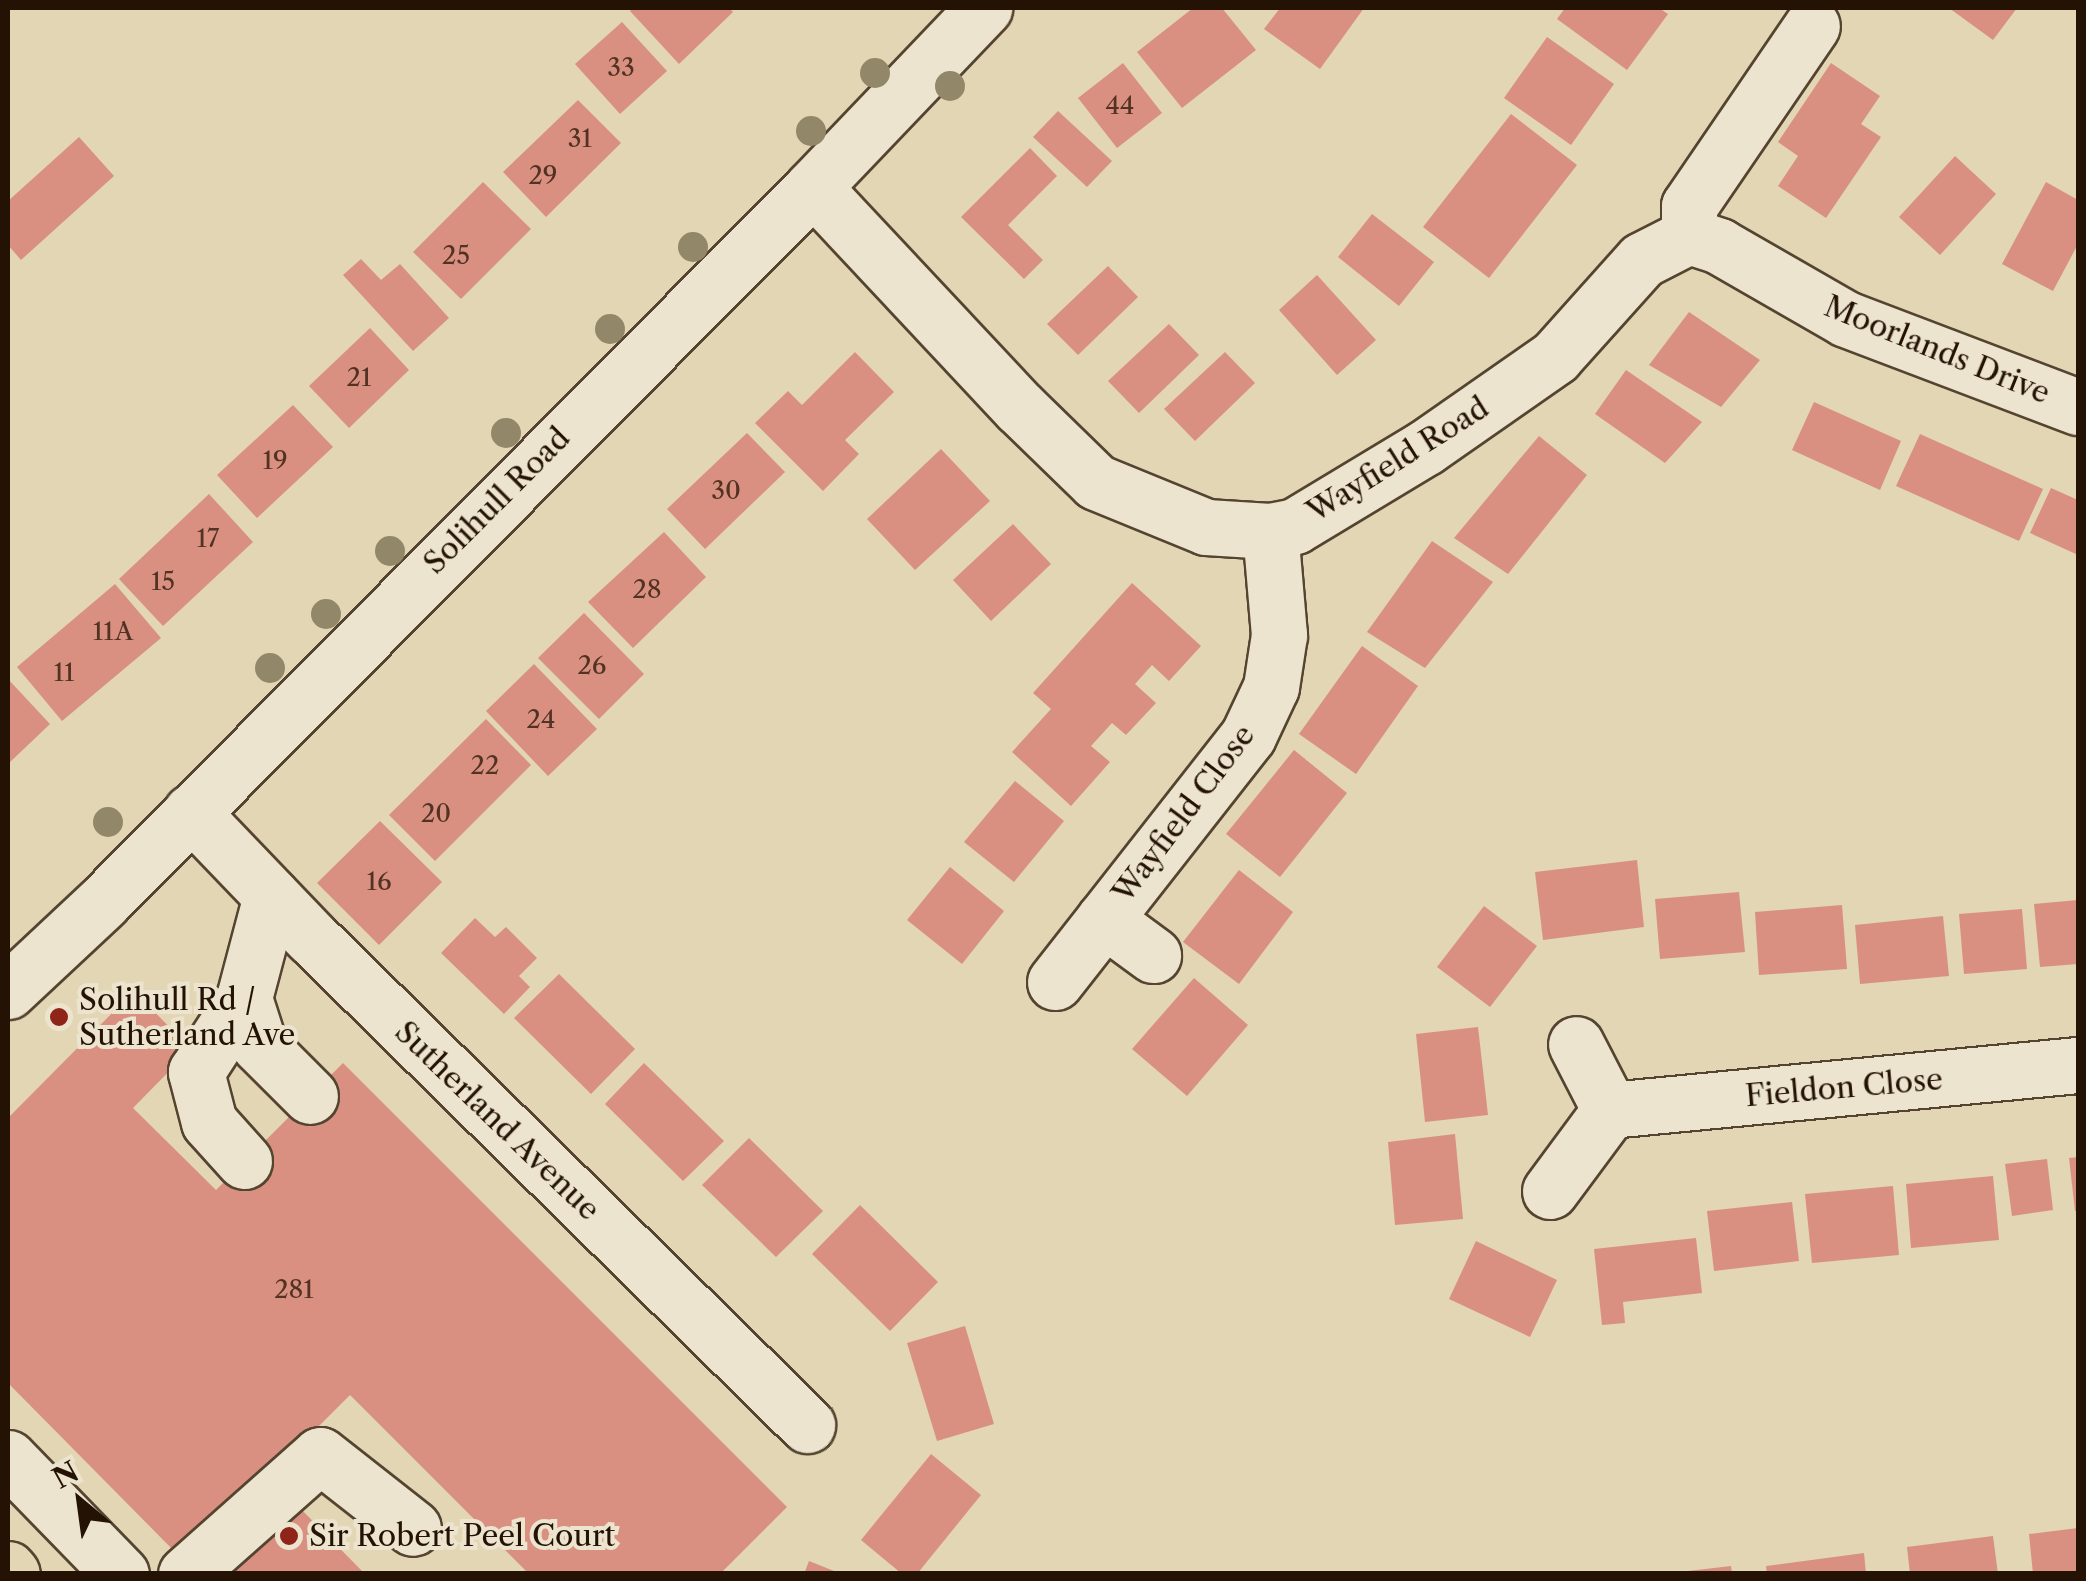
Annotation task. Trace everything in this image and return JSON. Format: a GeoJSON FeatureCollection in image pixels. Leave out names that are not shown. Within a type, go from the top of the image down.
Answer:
{"type":"FeatureCollection","features":[{"type":"Feature","properties":{"kind":"street","name":"Solihull Road"},"geometry":{"type":"LineString","coordinates":[[8,992],[813,187],[984,8]]}},
{"type":"Feature","properties":{"kind":"street"},"geometry":{"type":"LineString","coordinates":[[1690,236],[1689,206],[1812,26]]}},
{"type":"Feature","properties":{"kind":"street","name":"Wayfield Road"},"geometry":{"type":"LineString","coordinates":[[813,187],[1019,407],[1096,482],[1206,527],[1270,530],[1294,526],[1334,504],[1442,436],[1554,357],[1642,260],[1690,236]]}},
{"type":"Feature","properties":{"kind":"street","name":"Moorlands Drive"},"geometry":{"type":"LineString","coordinates":[[1690,236],[1719,246],[1846,320],[2078,407]]}},
{"type":"Feature","properties":{"kind":"street","name":"Wayfield Close"},"geometry":{"type":"LineString","coordinates":[[1055,982],[1248,736],[1272,687],[1280,635],[1270,530]]}},
{"type":"Feature","properties":{"kind":"street","name":"Sutherland Avenue"},"geometry":{"type":"LineString","coordinates":[[191,812],[807,1425]]}},
{"type":"Feature","properties":{"kind":"street"},"geometry":{"type":"LineString","coordinates":[[244,1161],[209,1122],[196,1072],[244,998],[272,896]]}},
{"type":"Feature","properties":{"kind":"street","name":"Wayfield Close"},"geometry":{"type":"LineString","coordinates":[[1104,919],[1153,954]]}},
{"type":"Feature","properties":{"kind":"street"},"geometry":{"type":"LineString","coordinates":[[244,998],[259,1045],[310,1096]]}},
{"type":"Feature","properties":{"kind":"street"},"geometry":{"type":"LineString","coordinates":[[1550,1191],[1610,1110],[1576,1044]]}},
{"type":"Feature","properties":{"kind":"street","name":"Fieldon Close"},"geometry":{"type":"LineString","coordinates":[[1610,1110],[2078,1066]]}},
{"type":"Feature","properties":{"kind":"street"},"geometry":{"type":"LineString","coordinates":[[186,1574],[320,1455],[414,1528]]}},
{"type":"Feature","properties":{"kind":"street"},"geometry":{"type":"LineString","coordinates":[[8,1458],[121,1574]]}},
{"type":"Feature","properties":{"kind":"building"},"geometry":{"type":"Polygon","coordinates":[[[729,8],[733,12],[679,64],[630,11],[729,8]]]}},
{"type":"Feature","properties":{"kind":"building"},"geometry":{"type":"Polygon","coordinates":[[[1193,8],[1222,8],[1256,50],[1182,108],[1137,52],[1193,8]]]}},
{"type":"Feature","properties":{"kind":"building"},"geometry":{"type":"Polygon","coordinates":[[[1280,8],[1364,8],[1320,69],[1264,29],[1280,8]]]}},
{"type":"Feature","properties":{"kind":"building"},"geometry":{"type":"Polygon","coordinates":[[[1565,8],[1659,8],[1668,14],[1627,70],[1557,19],[1565,8]]]}},
{"type":"Feature","properties":{"kind":"building"},"geometry":{"type":"Polygon","coordinates":[[[1949,8],[2017,8],[1993,40],[1949,8]]]}},
{"type":"Feature","properties":{"kind":"building"},"geometry":{"type":"Polygon","coordinates":[[[622,22],[667,71],[620,114],[575,64],[622,22]]]}},
{"type":"Feature","properties":{"kind":"building"},"geometry":{"type":"Polygon","coordinates":[[[1547,37],[1614,84],[1571,145],[1504,98],[1547,37]]]}},
{"type":"Feature","properties":{"kind":"building"},"geometry":{"type":"Polygon","coordinates":[[[1123,63],[1162,113],[1117,148],[1078,98],[1123,63]]]}},
{"type":"Feature","properties":{"kind":"building"},"geometry":{"type":"Polygon","coordinates":[[[1831,63],[1880,96],[1861,124],[1881,137],[1826,218],[1778,186],[1798,156],[1778,142],[1831,63]]]}},
{"type":"Feature","properties":{"kind":"building"},"geometry":{"type":"Polygon","coordinates":[[[578,100],[621,143],[546,217],[503,172],[578,100]]]}},
{"type":"Feature","properties":{"kind":"building"},"geometry":{"type":"Polygon","coordinates":[[[1058,111],[1112,161],[1087,187],[1033,137],[1058,111]]]}},
{"type":"Feature","properties":{"kind":"building"},"geometry":{"type":"Polygon","coordinates":[[[1511,114],[1577,165],[1489,278],[1423,227],[1511,114]]]}},
{"type":"Feature","properties":{"kind":"building"},"geometry":{"type":"Polygon","coordinates":[[[79,137],[114,176],[21,260],[8,245],[8,201],[79,137]]]}},
{"type":"Feature","properties":{"kind":"building"},"geometry":{"type":"Polygon","coordinates":[[[1030,148],[1057,176],[1008,225],[1043,260],[1024,279],[961,217],[1030,148]]]}},
{"type":"Feature","properties":{"kind":"building"},"geometry":{"type":"Polygon","coordinates":[[[1955,156],[1996,194],[1940,255],[1899,217],[1955,156]]]}},
{"type":"Feature","properties":{"kind":"building"},"geometry":{"type":"Polygon","coordinates":[[[483,182],[531,229],[461,299],[413,252],[483,182]]]}},
{"type":"Feature","properties":{"kind":"building"},"geometry":{"type":"Polygon","coordinates":[[[2046,182],[2078,200],[2078,244],[2053,291],[2002,264],[2046,182]]]}},
{"type":"Feature","properties":{"kind":"building"},"geometry":{"type":"Polygon","coordinates":[[[1372,214],[1434,262],[1399,306],[1338,257],[1372,214]]]}},
{"type":"Feature","properties":{"kind":"building"},"geometry":{"type":"Polygon","coordinates":[[[361,259],[381,280],[400,264],[449,318],[413,351],[343,275],[361,259]]]}},
{"type":"Feature","properties":{"kind":"building"},"geometry":{"type":"Polygon","coordinates":[[[1108,266],[1138,297],[1078,355],[1047,324],[1108,266]]]}},
{"type":"Feature","properties":{"kind":"building"},"geometry":{"type":"Polygon","coordinates":[[[1317,275],[1376,340],[1337,375],[1279,310],[1317,275]]]}},
{"type":"Feature","properties":{"kind":"building"},"geometry":{"type":"Polygon","coordinates":[[[1689,312],[1760,360],[1721,407],[1649,365],[1689,312]]]}},
{"type":"Feature","properties":{"kind":"building"},"geometry":{"type":"Polygon","coordinates":[[[1169,324],[1199,355],[1139,413],[1108,381],[1169,324]]]}},
{"type":"Feature","properties":{"kind":"building"},"geometry":{"type":"Polygon","coordinates":[[[370,328],[409,370],[349,428],[309,386],[370,328]]]}},
{"type":"Feature","properties":{"kind":"building"},"geometry":{"type":"Polygon","coordinates":[[[855,352],[894,392],[845,440],[859,454],[823,491],[755,423],[788,391],[802,405],[855,352]]]}},
{"type":"Feature","properties":{"kind":"building"},"geometry":{"type":"Polygon","coordinates":[[[1225,352],[1255,383],[1195,441],[1164,409],[1225,352]]]}},
{"type":"Feature","properties":{"kind":"building"},"geometry":{"type":"Polygon","coordinates":[[[1626,370],[1702,422],[1665,463],[1595,414],[1626,370]]]}},
{"type":"Feature","properties":{"kind":"building"},"geometry":{"type":"Polygon","coordinates":[[[1814,402],[1901,441],[1880,490],[1792,450],[1814,402]]]}},
{"type":"Feature","properties":{"kind":"building"},"geometry":{"type":"Polygon","coordinates":[[[293,405],[333,447],[257,518],[217,475],[293,405]]]}},
{"type":"Feature","properties":{"kind":"building"},"geometry":{"type":"Polygon","coordinates":[[[747,433],[785,472],[705,549],[667,509],[747,433]]]}},
{"type":"Feature","properties":{"kind":"building"},"geometry":{"type":"Polygon","coordinates":[[[1920,434],[2043,489],[2019,541],[1896,486],[1920,434]]]}},
{"type":"Feature","properties":{"kind":"building"},"geometry":{"type":"Polygon","coordinates":[[[1539,436],[1587,475],[1508,574],[1454,538],[1539,436]]]}},
{"type":"Feature","properties":{"kind":"building"},"geometry":{"type":"Polygon","coordinates":[[[941,449],[990,501],[915,570],[867,519],[941,449]]]}},
{"type":"Feature","properties":{"kind":"building"},"geometry":{"type":"Polygon","coordinates":[[[2051,488],[2078,500],[2078,555],[2030,533],[2051,488]]]}},
{"type":"Feature","properties":{"kind":"building"},"geometry":{"type":"Polygon","coordinates":[[[209,494],[253,542],[163,626],[119,579],[209,494]]]}},
{"type":"Feature","properties":{"kind":"building"},"geometry":{"type":"Polygon","coordinates":[[[1013,524],[1051,564],[991,621],[953,580],[1013,524]]]}},
{"type":"Feature","properties":{"kind":"building"},"geometry":{"type":"Polygon","coordinates":[[[664,532],[706,577],[633,648],[588,602],[664,532]]]}},
{"type":"Feature","properties":{"kind":"building"},"geometry":{"type":"Polygon","coordinates":[[[1432,541],[1493,582],[1425,668],[1367,632],[1432,541]]]}},
{"type":"Feature","properties":{"kind":"building"},"geometry":{"type":"Polygon","coordinates":[[[1132,583],[1201,646],[1169,681],[1152,665],[1135,684],[1156,703],[1126,735],[1112,723],[1091,746],[1110,762],[1071,806],[1012,752],[1051,709],[1033,693],[1132,583]]]}},
{"type":"Feature","properties":{"kind":"building"},"geometry":{"type":"Polygon","coordinates":[[[115,584],[161,638],[62,721],[17,667],[115,584]]]}},
{"type":"Feature","properties":{"kind":"building"},"geometry":{"type":"Polygon","coordinates":[[[584,613],[644,674],[599,719],[538,658],[584,613]]]}},
{"type":"Feature","properties":{"kind":"building"},"geometry":{"type":"Polygon","coordinates":[[[1362,646],[1418,686],[1356,774],[1299,734],[1362,646]]]}},
{"type":"Feature","properties":{"kind":"building"},"geometry":{"type":"Polygon","coordinates":[[[534,664],[597,729],[548,776],[486,711],[534,664]]]}},
{"type":"Feature","properties":{"kind":"building"},"geometry":{"type":"Polygon","coordinates":[[[8,679],[50,724],[8,764],[8,679]]]}},
{"type":"Feature","properties":{"kind":"building"},"geometry":{"type":"Polygon","coordinates":[[[486,719],[531,765],[435,861],[389,815],[486,719]]]}},
{"type":"Feature","properties":{"kind":"building"},"geometry":{"type":"Polygon","coordinates":[[[1294,750],[1347,793],[1280,877],[1226,834],[1294,750]]]}},
{"type":"Feature","properties":{"kind":"building"},"geometry":{"type":"Polygon","coordinates":[[[1015,781],[1064,821],[1014,882],[964,842],[1015,781]]]}},
{"type":"Feature","properties":{"kind":"building"},"geometry":{"type":"Polygon","coordinates":[[[380,821],[442,882],[379,945],[317,883],[380,821]]]}},
{"type":"Feature","properties":{"kind":"building"},"geometry":{"type":"Polygon","coordinates":[[[1637,860],[1644,927],[1543,940],[1535,872],[1637,860]]]}},
{"type":"Feature","properties":{"kind":"building"},"geometry":{"type":"Polygon","coordinates":[[[950,867],[1004,911],[962,964],[907,920],[950,867]]]}},
{"type":"Feature","properties":{"kind":"building"},"geometry":{"type":"Polygon","coordinates":[[[1239,870],[1293,912],[1239,984],[1183,942],[1239,870]]]}},
{"type":"Feature","properties":{"kind":"building"},"geometry":{"type":"Polygon","coordinates":[[[1739,892],[1745,952],[1660,959],[1655,899],[1739,892]]]}},
{"type":"Feature","properties":{"kind":"building"},"geometry":{"type":"Polygon","coordinates":[[[2078,900],[2078,964],[2040,967],[2034,904],[2078,900]]]}},
{"type":"Feature","properties":{"kind":"building"},"geometry":{"type":"Polygon","coordinates":[[[1842,905],[1847,969],[1759,975],[1755,912],[1842,905]]]}},
{"type":"Feature","properties":{"kind":"building"},"geometry":{"type":"Polygon","coordinates":[[[1484,906],[1537,946],[1490,1007],[1437,967],[1484,906]]]}},
{"type":"Feature","properties":{"kind":"building"},"geometry":{"type":"Polygon","coordinates":[[[2022,909],[2027,969],[1964,974],[1959,914],[2022,909]]]}},
{"type":"Feature","properties":{"kind":"building"},"geometry":{"type":"Polygon","coordinates":[[[1943,916],[1949,976],[1860,984],[1855,925],[1943,916]]]}},
{"type":"Feature","properties":{"kind":"building"},"geometry":{"type":"Polygon","coordinates":[[[475,918],[495,937],[506,927],[537,958],[519,976],[530,987],[504,1014],[441,953],[475,918]]]}},
{"type":"Feature","properties":{"kind":"building"},"geometry":{"type":"Polygon","coordinates":[[[559,974],[635,1049],[591,1094],[514,1018],[559,974]]]}},
{"type":"Feature","properties":{"kind":"building"},"geometry":{"type":"Polygon","coordinates":[[[1194,978],[1248,1025],[1187,1096],[1132,1049],[1194,978]]]}},
{"type":"Feature","properties":{"kind":"building"},"geometry":{"type":"Polygon","coordinates":[[[134,991],[191,1049],[133,1108],[216,1190],[343,1063],[787,1507],[720,1574],[529,1574],[350,1395],[184,1561],[8,1383],[8,1118],[134,991]]]}},
{"type":"Feature","properties":{"kind":"building"},"geometry":{"type":"Polygon","coordinates":[[[1478,1027],[1488,1115],[1425,1122],[1416,1034],[1478,1027]]]}},
{"type":"Feature","properties":{"kind":"building"},"geometry":{"type":"Polygon","coordinates":[[[644,1063],[724,1141],[683,1181],[605,1104],[644,1063]]]}},
{"type":"Feature","properties":{"kind":"building"},"geometry":{"type":"Polygon","coordinates":[[[1455,1134],[1463,1219],[1395,1225],[1388,1142],[1455,1134]]]}},
{"type":"Feature","properties":{"kind":"building"},"geometry":{"type":"Polygon","coordinates":[[[749,1138],[823,1211],[776,1257],[702,1185],[749,1138]]]}},
{"type":"Feature","properties":{"kind":"building"},"geometry":{"type":"Polygon","coordinates":[[[2078,1157],[2078,1211],[2075,1211],[2069,1158],[2078,1157]]]}},
{"type":"Feature","properties":{"kind":"building"},"geometry":{"type":"Polygon","coordinates":[[[2047,1159],[2053,1210],[2012,1216],[2005,1164],[2047,1159]]]}},
{"type":"Feature","properties":{"kind":"building"},"geometry":{"type":"Polygon","coordinates":[[[1993,1176],[1999,1240],[1911,1248],[1906,1184],[1993,1176]]]}},
{"type":"Feature","properties":{"kind":"building"},"geometry":{"type":"Polygon","coordinates":[[[1893,1186],[1899,1255],[1812,1263],[1805,1194],[1893,1186]]]}},
{"type":"Feature","properties":{"kind":"building"},"geometry":{"type":"Polygon","coordinates":[[[1792,1202],[1799,1261],[1714,1271],[1707,1211],[1792,1202]]]}},
{"type":"Feature","properties":{"kind":"building"},"geometry":{"type":"Polygon","coordinates":[[[860,1205],[938,1282],[890,1331],[812,1254],[860,1205]]]}},
{"type":"Feature","properties":{"kind":"building"},"geometry":{"type":"Polygon","coordinates":[[[1696,1238],[1702,1293],[1623,1302],[1625,1323],[1602,1325],[1594,1249],[1696,1238]]]}},
{"type":"Feature","properties":{"kind":"building"},"geometry":{"type":"Polygon","coordinates":[[[1476,1241],[1557,1280],[1530,1337],[1449,1299],[1476,1241]]]}},
{"type":"Feature","properties":{"kind":"building"},"geometry":{"type":"Polygon","coordinates":[[[965,1326],[994,1424],[937,1441],[907,1343],[965,1326]]]}},
{"type":"Feature","properties":{"kind":"building"},"geometry":{"type":"Polygon","coordinates":[[[931,1454],[981,1495],[917,1574],[902,1574],[861,1540],[931,1454]]]}},
{"type":"Feature","properties":{"kind":"building","name":"Sir Robert Peel Court"},"geometry":{"type":"Polygon","coordinates":[[[290,1498],[365,1574],[213,1574],[290,1498]]]}},
{"type":"Feature","properties":{"kind":"building"},"geometry":{"type":"Polygon","coordinates":[[[2078,1528],[2078,1574],[2033,1574],[2029,1534],[2078,1528]]]}},
{"type":"Feature","properties":{"kind":"building"},"geometry":{"type":"Polygon","coordinates":[[[1993,1536],[1998,1574],[1910,1574],[1907,1547],[1993,1536]]]}},
{"type":"Feature","properties":{"kind":"building"},"geometry":{"type":"Polygon","coordinates":[[[1864,1553],[1866,1574],[1767,1574],[1766,1566],[1864,1553]]]}},
{"type":"Feature","properties":{"kind":"building"},"geometry":{"type":"Polygon","coordinates":[[[809,1561],[839,1573],[839,1574],[804,1574],[809,1561]]]}},
{"type":"Feature","properties":{"kind":"building"},"geometry":{"type":"Polygon","coordinates":[[[1731,1566],[1732,1574],[1688,1574],[1688,1571],[1731,1566]]]}},
{"type":"Feature","properties":{"kind":"place","name":"Solihull Rd / Sutherland Ave"},"geometry":{"type":"Point","coordinates":[59,1017]}},
{"type":"Feature","properties":{"kind":"place","name":"Sir Robert Peel Court"},"geometry":{"type":"Point","coordinates":[289,1536]}}]}
